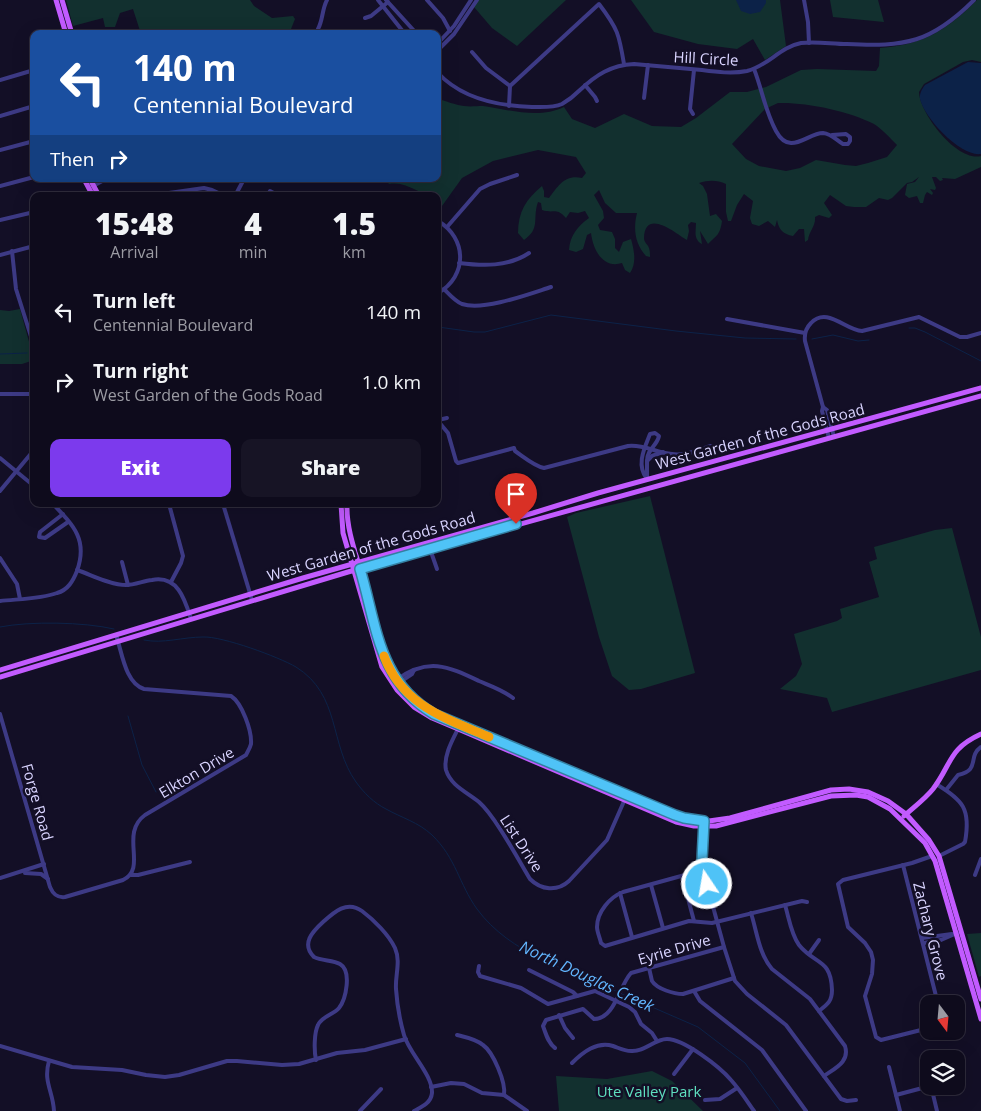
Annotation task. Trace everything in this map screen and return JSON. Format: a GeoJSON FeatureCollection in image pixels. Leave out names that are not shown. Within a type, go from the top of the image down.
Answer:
{"type":"FeatureCollection","features":[{"type":"Feature","properties":{"kind":"main road"},"geometry":{"type":"LineString","coordinates":[[56,0],[65,30]]}},
{"type":"Feature","properties":{"kind":"main road"},"geometry":{"type":"LineString","coordinates":[[62,0],[73,30]]}},
{"type":"Feature","properties":{"kind":"main road"},"geometry":{"type":"LineString","coordinates":[[91,182],[97,192]]}},
{"type":"Feature","properties":{"kind":"main road","name":"West Garden of the Gods Road"},"geometry":{"type":"LineString","coordinates":[[0,670],[358,562],[647,479],[981,388]]}},
{"type":"Feature","properties":{"kind":"main road","name":"West Garden of the Gods Road"},"geometry":{"type":"LineString","coordinates":[[0,677],[354,570],[981,396]]}},
{"type":"Feature","properties":{"kind":"main road"},"geometry":{"type":"LineString","coordinates":[[341,507],[342,529],[378,659],[395,683],[425,708],[459,727],[518,754],[626,798],[703,824],[840,789],[858,790],[875,794],[888,801],[929,840],[936,856],[981,999]]}},
{"type":"Feature","properties":{"kind":"main road"},"geometry":{"type":"LineString","coordinates":[[347,507],[348,522],[384,658],[395,683]]}},
{"type":"Feature","properties":{"kind":"main road"},"geometry":{"type":"LineString","coordinates":[[479,535],[488,530],[529,519],[532,513]]}},
{"type":"Feature","properties":{"kind":"main road"},"geometry":{"type":"LineString","coordinates":[[459,727],[558,765],[626,798]]}},
{"type":"Feature","properties":{"kind":"main road"},"geometry":{"type":"LineString","coordinates":[[904,816],[936,784],[958,748],[969,739],[981,734]]}},
{"type":"Feature","properties":{"kind":"main road"},"geometry":{"type":"LineString","coordinates":[[518,754],[550,766],[558,765]]}},
{"type":"Feature","properties":{"kind":"main road"},"geometry":{"type":"LineString","coordinates":[[959,933],[981,1019]]}},
{"type":"Feature","properties":{"kind":"street"},"geometry":{"type":"LineString","coordinates":[[318,29],[322,23],[323,9],[327,0]]}},
{"type":"Feature","properties":{"kind":"street"},"geometry":{"type":"LineString","coordinates":[[378,0],[402,30]]}},
{"type":"Feature","properties":{"kind":"street"},"geometry":{"type":"LineString","coordinates":[[427,0],[443,18],[452,33]]}},
{"type":"Feature","properties":{"kind":"street"},"geometry":{"type":"LineString","coordinates":[[441,41],[452,33],[471,0]]}},
{"type":"Feature","properties":{"kind":"street"},"geometry":{"type":"LineString","coordinates":[[441,46],[477,0]]}},
{"type":"Feature","properties":{"kind":"street"},"geometry":{"type":"LineString","coordinates":[[804,0],[809,43]]}},
{"type":"Feature","properties":{"kind":"street","name":"Hill Circle"},"geometry":{"type":"LineString","coordinates":[[441,76],[450,84],[486,102],[509,106],[556,106],[566,102],[604,71],[624,64],[730,73],[765,64],[785,49],[795,45],[809,43],[881,46],[908,42],[929,35],[942,27],[955,18],[974,0]]}},
{"type":"Feature","properties":{"kind":"street"},"geometry":{"type":"LineString","coordinates":[[365,18],[371,16],[387,1],[413,30]]}},
{"type":"Feature","properties":{"kind":"street"},"geometry":{"type":"LineString","coordinates":[[509,106],[510,86],[599,4],[610,17],[617,30],[624,64]]}},
{"type":"Feature","properties":{"kind":"street"},"geometry":{"type":"LineString","coordinates":[[472,52],[486,68],[510,86]]}},
{"type":"Feature","properties":{"kind":"street"},"geometry":{"type":"LineString","coordinates":[[644,98],[648,65]]}},
{"type":"Feature","properties":{"kind":"street"},"geometry":{"type":"LineString","coordinates":[[754,68],[762,96],[776,132],[780,136],[794,143],[818,134],[846,134],[850,137],[850,141],[848,144],[843,144],[832,135]]}},
{"type":"Feature","properties":{"kind":"street"},"geometry":{"type":"LineString","coordinates":[[693,114],[690,109],[694,70]]}},
{"type":"Feature","properties":{"kind":"street"},"geometry":{"type":"LineString","coordinates":[[8,71],[10,77]]}},
{"type":"Feature","properties":{"kind":"street"},"geometry":{"type":"LineString","coordinates":[[0,80],[30,71]]}},
{"type":"Feature","properties":{"kind":"street"},"geometry":{"type":"LineString","coordinates":[[585,85],[597,101]]}},
{"type":"Feature","properties":{"kind":"street"},"geometry":{"type":"LineString","coordinates":[[0,116],[30,107]]}},
{"type":"Feature","properties":{"kind":"street"},"geometry":{"type":"LineString","coordinates":[[0,150],[30,142]]}},
{"type":"Feature","properties":{"kind":"street"},"geometry":{"type":"LineString","coordinates":[[446,227],[480,189],[517,176]]}},
{"type":"Feature","properties":{"kind":"street"},"geometry":{"type":"LineString","coordinates":[[0,186],[30,178]]}},
{"type":"Feature","properties":{"kind":"street"},"geometry":{"type":"LineString","coordinates":[[93,186],[100,182]]}},
{"type":"Feature","properties":{"kind":"street"},"geometry":{"type":"LineString","coordinates":[[176,192],[204,188],[216,192]]}},
{"type":"Feature","properties":{"kind":"street"},"geometry":{"type":"LineString","coordinates":[[0,220],[30,213]]}},
{"type":"Feature","properties":{"kind":"street"},"geometry":{"type":"LineString","coordinates":[[441,223],[452,233],[458,245],[459,263],[455,276],[441,291]]}},
{"type":"Feature","properties":{"kind":"street"},"geometry":{"type":"LineString","coordinates":[[0,255],[30,247]]}},
{"type":"Feature","properties":{"kind":"street"},"geometry":{"type":"LineString","coordinates":[[12,251],[16,289],[30,332]]}},
{"type":"Feature","properties":{"kind":"street"},"geometry":{"type":"LineString","coordinates":[[459,263],[489,265],[516,260],[529,253]]}},
{"type":"Feature","properties":{"kind":"street"},"geometry":{"type":"LineString","coordinates":[[444,289],[450,296],[460,302],[475,306],[508,300],[551,287]]}},
{"type":"Feature","properties":{"kind":"street"},"geometry":{"type":"LineString","coordinates":[[832,438],[827,410],[823,407],[805,341],[807,328],[814,320],[826,316],[859,331],[918,317],[960,336],[967,337],[981,333]]}},
{"type":"Feature","properties":{"kind":"street"},"geometry":{"type":"LineString","coordinates":[[727,319],[805,333]]}},
{"type":"Feature","properties":{"kind":"street"},"geometry":{"type":"LineString","coordinates":[[3,393],[30,394]]}},
{"type":"Feature","properties":{"kind":"street"},"geometry":{"type":"LineString","coordinates":[[441,420],[447,418]]}},
{"type":"Feature","properties":{"kind":"street"},"geometry":{"type":"LineString","coordinates":[[441,425],[448,433],[458,463],[514,448],[517,452],[544,468],[625,446],[646,447],[671,454],[684,454],[711,446]]}},
{"type":"Feature","properties":{"kind":"street"},"geometry":{"type":"LineString","coordinates":[[655,433],[658,434],[658,439],[647,457],[647,479],[643,474],[641,465],[650,434],[655,433]]}},
{"type":"Feature","properties":{"kind":"street"},"geometry":{"type":"LineString","coordinates":[[647,461],[652,456],[663,452]]}},
{"type":"Feature","properties":{"kind":"street"},"geometry":{"type":"LineString","coordinates":[[0,491],[30,455]]}},
{"type":"Feature","properties":{"kind":"street"},"geometry":{"type":"LineString","coordinates":[[0,458],[30,483]]}},
{"type":"Feature","properties":{"kind":"street"},"geometry":{"type":"LineString","coordinates":[[0,601],[53,595],[62,591],[73,582],[81,559],[81,545],[63,514],[56,507]]}},
{"type":"Feature","properties":{"kind":"street"},"geometry":{"type":"LineString","coordinates":[[170,507],[183,556],[181,564],[171,582]]}},
{"type":"Feature","properties":{"kind":"street"},"geometry":{"type":"LineString","coordinates":[[224,507],[252,600]]}},
{"type":"Feature","properties":{"kind":"street"},"geometry":{"type":"LineString","coordinates":[[63,514],[40,532],[39,537],[45,538],[68,522]]}},
{"type":"Feature","properties":{"kind":"street"},"geometry":{"type":"LineString","coordinates":[[430,549],[437,569]]}},
{"type":"Feature","properties":{"kind":"street"},"geometry":{"type":"LineString","coordinates":[[0,558],[17,584],[20,599]]}},
{"type":"Feature","properties":{"kind":"street"},"geometry":{"type":"LineString","coordinates":[[122,562],[128,585]]}},
{"type":"Feature","properties":{"kind":"street"},"geometry":{"type":"LineString","coordinates":[[77,570],[114,583],[128,585],[154,579],[171,582],[182,594],[191,619]]}},
{"type":"Feature","properties":{"kind":"street","name":"Elkton Drive"},"geometry":{"type":"LineString","coordinates":[[116,635],[130,678],[135,685],[144,690],[231,696],[242,708],[251,739],[250,748],[246,755],[145,815],[137,822],[133,831],[134,865],[131,875]]}},
{"type":"Feature","properties":{"kind":"street"},"geometry":{"type":"LineString","coordinates":[[395,683],[412,674],[414,670],[428,666],[448,667],[502,690],[513,698]]}},
{"type":"Feature","properties":{"kind":"street","name":"Forge Road"},"geometry":{"type":"LineString","coordinates":[[0,714],[52,892],[56,896],[65,897],[123,880],[131,875]]}},
{"type":"Feature","properties":{"kind":"street","name":"List Drive"},"geometry":{"type":"LineString","coordinates":[[459,727],[446,760],[450,778],[456,786],[476,800],[486,810],[530,879],[540,886],[554,889],[563,886],[569,881],[607,840],[626,798]]}},
{"type":"Feature","properties":{"kind":"street"},"geometry":{"type":"LineString","coordinates":[[946,790],[958,775],[972,770],[977,751],[981,747]]}},
{"type":"Feature","properties":{"kind":"street"},"geometry":{"type":"LineString","coordinates":[[920,1030],[881,1040],[877,1039],[865,996],[872,974],[873,960],[871,952],[865,943],[848,927],[838,883],[843,880],[936,856],[963,844],[968,825],[966,814],[958,799],[936,784]]}},
{"type":"Feature","properties":{"kind":"street"},"geometry":{"type":"LineString","coordinates":[[703,824],[703,870],[734,978],[742,989],[786,1025],[841,1099],[848,1102],[856,1100]]}},
{"type":"Feature","properties":{"kind":"street"},"geometry":{"type":"LineString","coordinates":[[975,875],[981,859]]}},
{"type":"Feature","properties":{"kind":"street"},"geometry":{"type":"LineString","coordinates":[[131,875],[138,875],[190,862]]}},
{"type":"Feature","properties":{"kind":"street"},"geometry":{"type":"LineString","coordinates":[[0,878],[44,864]]}},
{"type":"Feature","properties":{"kind":"street","name":"Zachary Grove"},"geometry":{"type":"LineString","coordinates":[[903,865],[936,995]]}},
{"type":"Feature","properties":{"kind":"street"},"geometry":{"type":"LineString","coordinates":[[703,870],[620,893],[612,898],[599,916],[597,927],[601,943],[606,946],[689,921],[717,922],[802,901],[807,902]]}},
{"type":"Feature","properties":{"kind":"street"},"geometry":{"type":"LineString","coordinates":[[8,876],[35,872],[44,875],[49,881]]}},
{"type":"Feature","properties":{"kind":"street"},"geometry":{"type":"LineString","coordinates":[[682,876],[694,922]]}},
{"type":"Feature","properties":{"kind":"street"},"geometry":{"type":"LineString","coordinates":[[651,885],[663,928]]}},
{"type":"Feature","properties":{"kind":"street"},"geometry":{"type":"LineString","coordinates":[[620,893],[632,937]]}},
{"type":"Feature","properties":{"kind":"street"},"geometry":{"type":"LineString","coordinates":[[785,905],[799,945],[826,967],[831,977],[831,999],[829,1004],[819,1011]]}},
{"type":"Feature","properties":{"kind":"street"},"geometry":{"type":"LineString","coordinates":[[316,1060],[317,1026],[341,1004],[347,975],[344,967],[339,964],[314,957],[309,950],[308,940],[313,932],[337,910],[346,907],[356,908],[362,911],[388,936],[396,952],[398,967],[396,989],[406,1039],[431,1087],[432,1093],[428,1102],[414,1111]]}},
{"type":"Feature","properties":{"kind":"street"},"geometry":{"type":"LineString","coordinates":[[751,913],[763,956],[767,963],[807,997],[845,1046],[847,1052],[843,1062],[824,1076]]}},
{"type":"Feature","properties":{"kind":"street"},"geometry":{"type":"LineString","coordinates":[[923,941],[941,940],[959,933]]}},
{"type":"Feature","properties":{"kind":"street"},"geometry":{"type":"LineString","coordinates":[[809,954],[819,940]]}},
{"type":"Feature","properties":{"kind":"street","name":"Eyrie Drive"},"geometry":{"type":"LineString","coordinates":[[559,1015],[582,1009],[594,1019],[599,1018],[611,1010],[624,980],[631,973],[724,946]]}},
{"type":"Feature","properties":{"kind":"street"},"geometry":{"type":"LineString","coordinates":[[479,966],[478,972],[480,976],[520,988],[548,1004],[595,991],[618,996],[657,1041]]}},
{"type":"Feature","properties":{"kind":"street"},"geometry":{"type":"LineString","coordinates":[[649,968],[653,982],[659,987],[677,994],[683,994],[734,978]]}},
{"type":"Feature","properties":{"kind":"street"},"geometry":{"type":"LineString","coordinates":[[529,970],[573,992],[577,996]]}},
{"type":"Feature","properties":{"kind":"street"},"geometry":{"type":"LineString","coordinates":[[694,990],[700,1001],[762,1050],[806,1111]]}},
{"type":"Feature","properties":{"kind":"street"},"geometry":{"type":"LineString","coordinates":[[555,1048],[551,1045],[543,1026],[546,1020],[559,1015],[565,1028],[573,1038]]}},
{"type":"Feature","properties":{"kind":"street"},"geometry":{"type":"LineString","coordinates":[[457,1035],[478,1042],[486,1047],[504,1080],[504,1094]]}},
{"type":"Feature","properties":{"kind":"street"},"geometry":{"type":"LineString","coordinates":[[0,1046],[82,1069],[122,1070],[165,1077],[179,1075],[226,1061],[287,1065],[303,1064],[337,1053],[365,1050],[406,1039]]}},
{"type":"Feature","properties":{"kind":"street"},"geometry":{"type":"LineString","coordinates":[[572,1063],[597,1046],[608,1045],[634,1051],[643,1049],[657,1041],[665,1039],[676,1040],[693,1049],[728,1076],[754,1111]]}},
{"type":"Feature","properties":{"kind":"street"},"geometry":{"type":"LineString","coordinates":[[674,1074],[693,1049]]}},
{"type":"Feature","properties":{"kind":"street"},"geometry":{"type":"LineString","coordinates":[[49,1061],[46,1079],[54,1111]]}},
{"type":"Feature","properties":{"kind":"street"},"geometry":{"type":"LineString","coordinates":[[889,1068],[900,1111]]}},
{"type":"Feature","properties":{"kind":"street"},"geometry":{"type":"LineString","coordinates":[[431,1087],[455,1083],[464,1084],[485,1093],[504,1094],[528,1111]]}},
{"type":"Feature","properties":{"kind":"street"},"geometry":{"type":"LineString","coordinates":[[704,1100],[720,1099],[737,1088]]}},
{"type":"Feature","properties":{"kind":"street"},"geometry":{"type":"LineString","coordinates":[[360,1111],[381,1089]]}},
{"type":"Feature","properties":{"kind":"street"},"geometry":{"type":"LineString","coordinates":[[896,1095],[920,1089]]}},
{"type":"Feature","properties":{"kind":"street"},"geometry":{"type":"LineString","coordinates":[[933,1095],[937,1111]]}},
{"type":"Feature","properties":{"kind":"green space"},"geometry":{"type":"Polygon","coordinates":[[[66,0],[250,0],[254,6],[272,18],[293,16],[295,19],[291,30],[140,30],[133,9],[120,13],[115,27],[105,27],[103,18],[73,26],[66,0]]]}},
{"type":"Feature","properties":{"kind":"green space"},"geometry":{"type":"Polygon","coordinates":[[[478,0],[566,0],[517,46],[492,28],[474,7],[478,0]]]}},
{"type":"Feature","properties":{"kind":"green space"},"geometry":{"type":"Polygon","coordinates":[[[631,0],[780,0],[786,46],[765,60],[753,39],[737,49],[698,44],[654,32],[631,0]]]}},
{"type":"Feature","properties":{"kind":"green space"},"geometry":{"type":"Polygon","coordinates":[[[830,0],[878,0],[884,22],[833,17],[830,0]]]}},
{"type":"Feature","properties":{"kind":"green space"},"geometry":{"type":"Polygon","coordinates":[[[977,0],[981,0],[981,62],[972,60],[963,62],[924,84],[919,92],[926,112],[941,134],[961,152],[971,156],[981,156],[981,167],[955,179],[942,178],[943,180],[940,181],[936,177],[932,177],[936,188],[935,190],[930,189],[933,193],[932,195],[927,192],[923,203],[920,203],[917,196],[909,198],[905,195],[907,184],[915,182],[919,177],[907,183],[892,198],[888,200],[879,198],[866,207],[846,206],[830,195],[824,203],[832,215],[829,218],[819,215],[815,217],[808,240],[805,242],[804,229],[799,229],[793,236],[782,231],[777,220],[775,227],[768,221],[759,226],[752,224],[750,218],[753,201],[744,194],[737,205],[731,221],[728,221],[726,212],[726,184],[710,181],[699,183],[707,194],[710,216],[716,214],[722,221],[718,234],[708,244],[700,231],[702,244],[696,237],[696,223],[691,222],[688,225],[687,240],[662,225],[650,224],[646,229],[644,238],[650,251],[650,257],[646,256],[637,241],[635,225],[637,213],[616,213],[605,203],[599,190],[594,195],[603,211],[604,218],[598,225],[600,230],[612,232],[615,239],[615,248],[619,252],[623,242],[631,239],[634,261],[630,273],[625,270],[622,263],[609,263],[600,257],[594,246],[591,233],[587,235],[583,249],[576,252],[569,250],[575,231],[589,218],[585,211],[578,213],[570,212],[566,218],[557,212],[542,210],[541,203],[538,202],[533,231],[524,240],[518,233],[521,212],[527,201],[536,191],[542,186],[544,197],[549,198],[566,179],[582,178],[586,173],[576,157],[538,150],[493,161],[462,178],[442,206],[441,192],[421,192],[408,186],[389,184],[387,182],[441,182],[441,100],[461,105],[483,106],[524,113],[555,111],[564,107],[572,119],[595,128],[624,114],[652,126],[681,127],[730,92],[747,92],[766,87],[801,70],[876,71],[879,66],[880,48],[922,39],[955,20],[977,0]],[[778,103],[765,109],[732,144],[746,159],[759,166],[786,171],[800,168],[816,160],[856,166],[887,157],[897,145],[877,126],[864,119],[827,108],[778,103]]]}},
{"type":"Feature","properties":{"kind":"green space"},"geometry":{"type":"Polygon","coordinates":[[[20,309],[30,345],[30,361],[22,364],[0,364],[0,310],[20,309]]]}},
{"type":"Feature","properties":{"kind":"green space"},"geometry":{"type":"Polygon","coordinates":[[[650,496],[695,673],[641,689],[629,690],[612,676],[599,637],[567,517],[576,513],[650,496]]]}},
{"type":"Feature","properties":{"kind":"green space"},"geometry":{"type":"Polygon","coordinates":[[[952,528],[981,637],[981,670],[832,712],[827,698],[780,689],[796,676],[802,664],[794,634],[837,621],[842,618],[840,609],[879,597],[869,562],[877,559],[874,547],[935,530],[952,528]]]}},
{"type":"Feature","properties":{"kind":"green space"},"geometry":{"type":"Polygon","coordinates":[[[981,933],[981,976],[979,977],[967,934],[981,933]]]}},
{"type":"Feature","properties":{"kind":"green space","name":"Ute Valley Park"},"geometry":{"type":"Polygon","coordinates":[[[652,1071],[672,1081],[703,1111],[559,1111],[556,1076],[607,1079],[652,1071]]]}},
{"type":"Feature","properties":{"kind":"water"},"geometry":{"type":"Polygon","coordinates":[[[736,0],[766,0],[766,3],[760,12],[750,14],[741,11],[736,0]]]}},
{"type":"Feature","properties":{"kind":"water"},"geometry":{"type":"Polygon","coordinates":[[[968,62],[981,63],[981,154],[964,149],[945,135],[929,116],[920,99],[920,93],[925,85],[968,62]]]}},
{"type":"Feature","properties":{"kind":"waterway"},"geometry":{"type":"LineString","coordinates":[[441,327],[485,332],[551,315],[745,338],[796,339]]}},
{"type":"Feature","properties":{"kind":"waterway"},"geometry":{"type":"LineString","coordinates":[[909,328],[925,332],[981,361]]}},
{"type":"Feature","properties":{"kind":"waterway"},"geometry":{"type":"LineString","coordinates":[[812,339],[833,335],[858,341],[869,340]]}},
{"type":"Feature","properties":{"kind":"waterway","name":"North Douglas Creek"},"geometry":{"type":"LineString","coordinates":[[0,354],[27,353]]}},
{"type":"Feature","properties":{"kind":"waterway","name":"North Douglas Creek"},"geometry":{"type":"LineString","coordinates":[[0,627],[57,623],[114,629]]}},
{"type":"Feature","properties":{"kind":"waterway","name":"North Douglas Creek"},"geometry":{"type":"LineString","coordinates":[[144,640],[212,638],[250,648],[296,667],[310,678],[321,691],[328,706],[342,752],[356,782],[377,804],[416,823],[432,835],[447,853],[471,900],[491,925],[523,949],[561,968],[618,992]]}},
{"type":"Feature","properties":{"kind":"waterway"},"geometry":{"type":"LineString","coordinates":[[128,716],[142,765],[156,792]]}},
{"type":"Feature","properties":{"kind":"waterway","name":"North Douglas Creek"},"geometry":{"type":"LineString","coordinates":[[622,994],[698,1027],[745,1063],[780,1111]]}},
{"type":"Feature","properties":{"kind":"slow traffic"},"geometry":{"type":"LineString","coordinates":[[384,656],[396,680],[416,702],[434,714],[489,737]]}},
{"type":"Feature","properties":{"kind":"route"},"geometry":{"type":"LineString","coordinates":[[516,524],[360,569],[384,658],[392,674],[416,702],[434,714],[675,815],[695,821],[704,821],[702,860],[707,884]]}}]}
